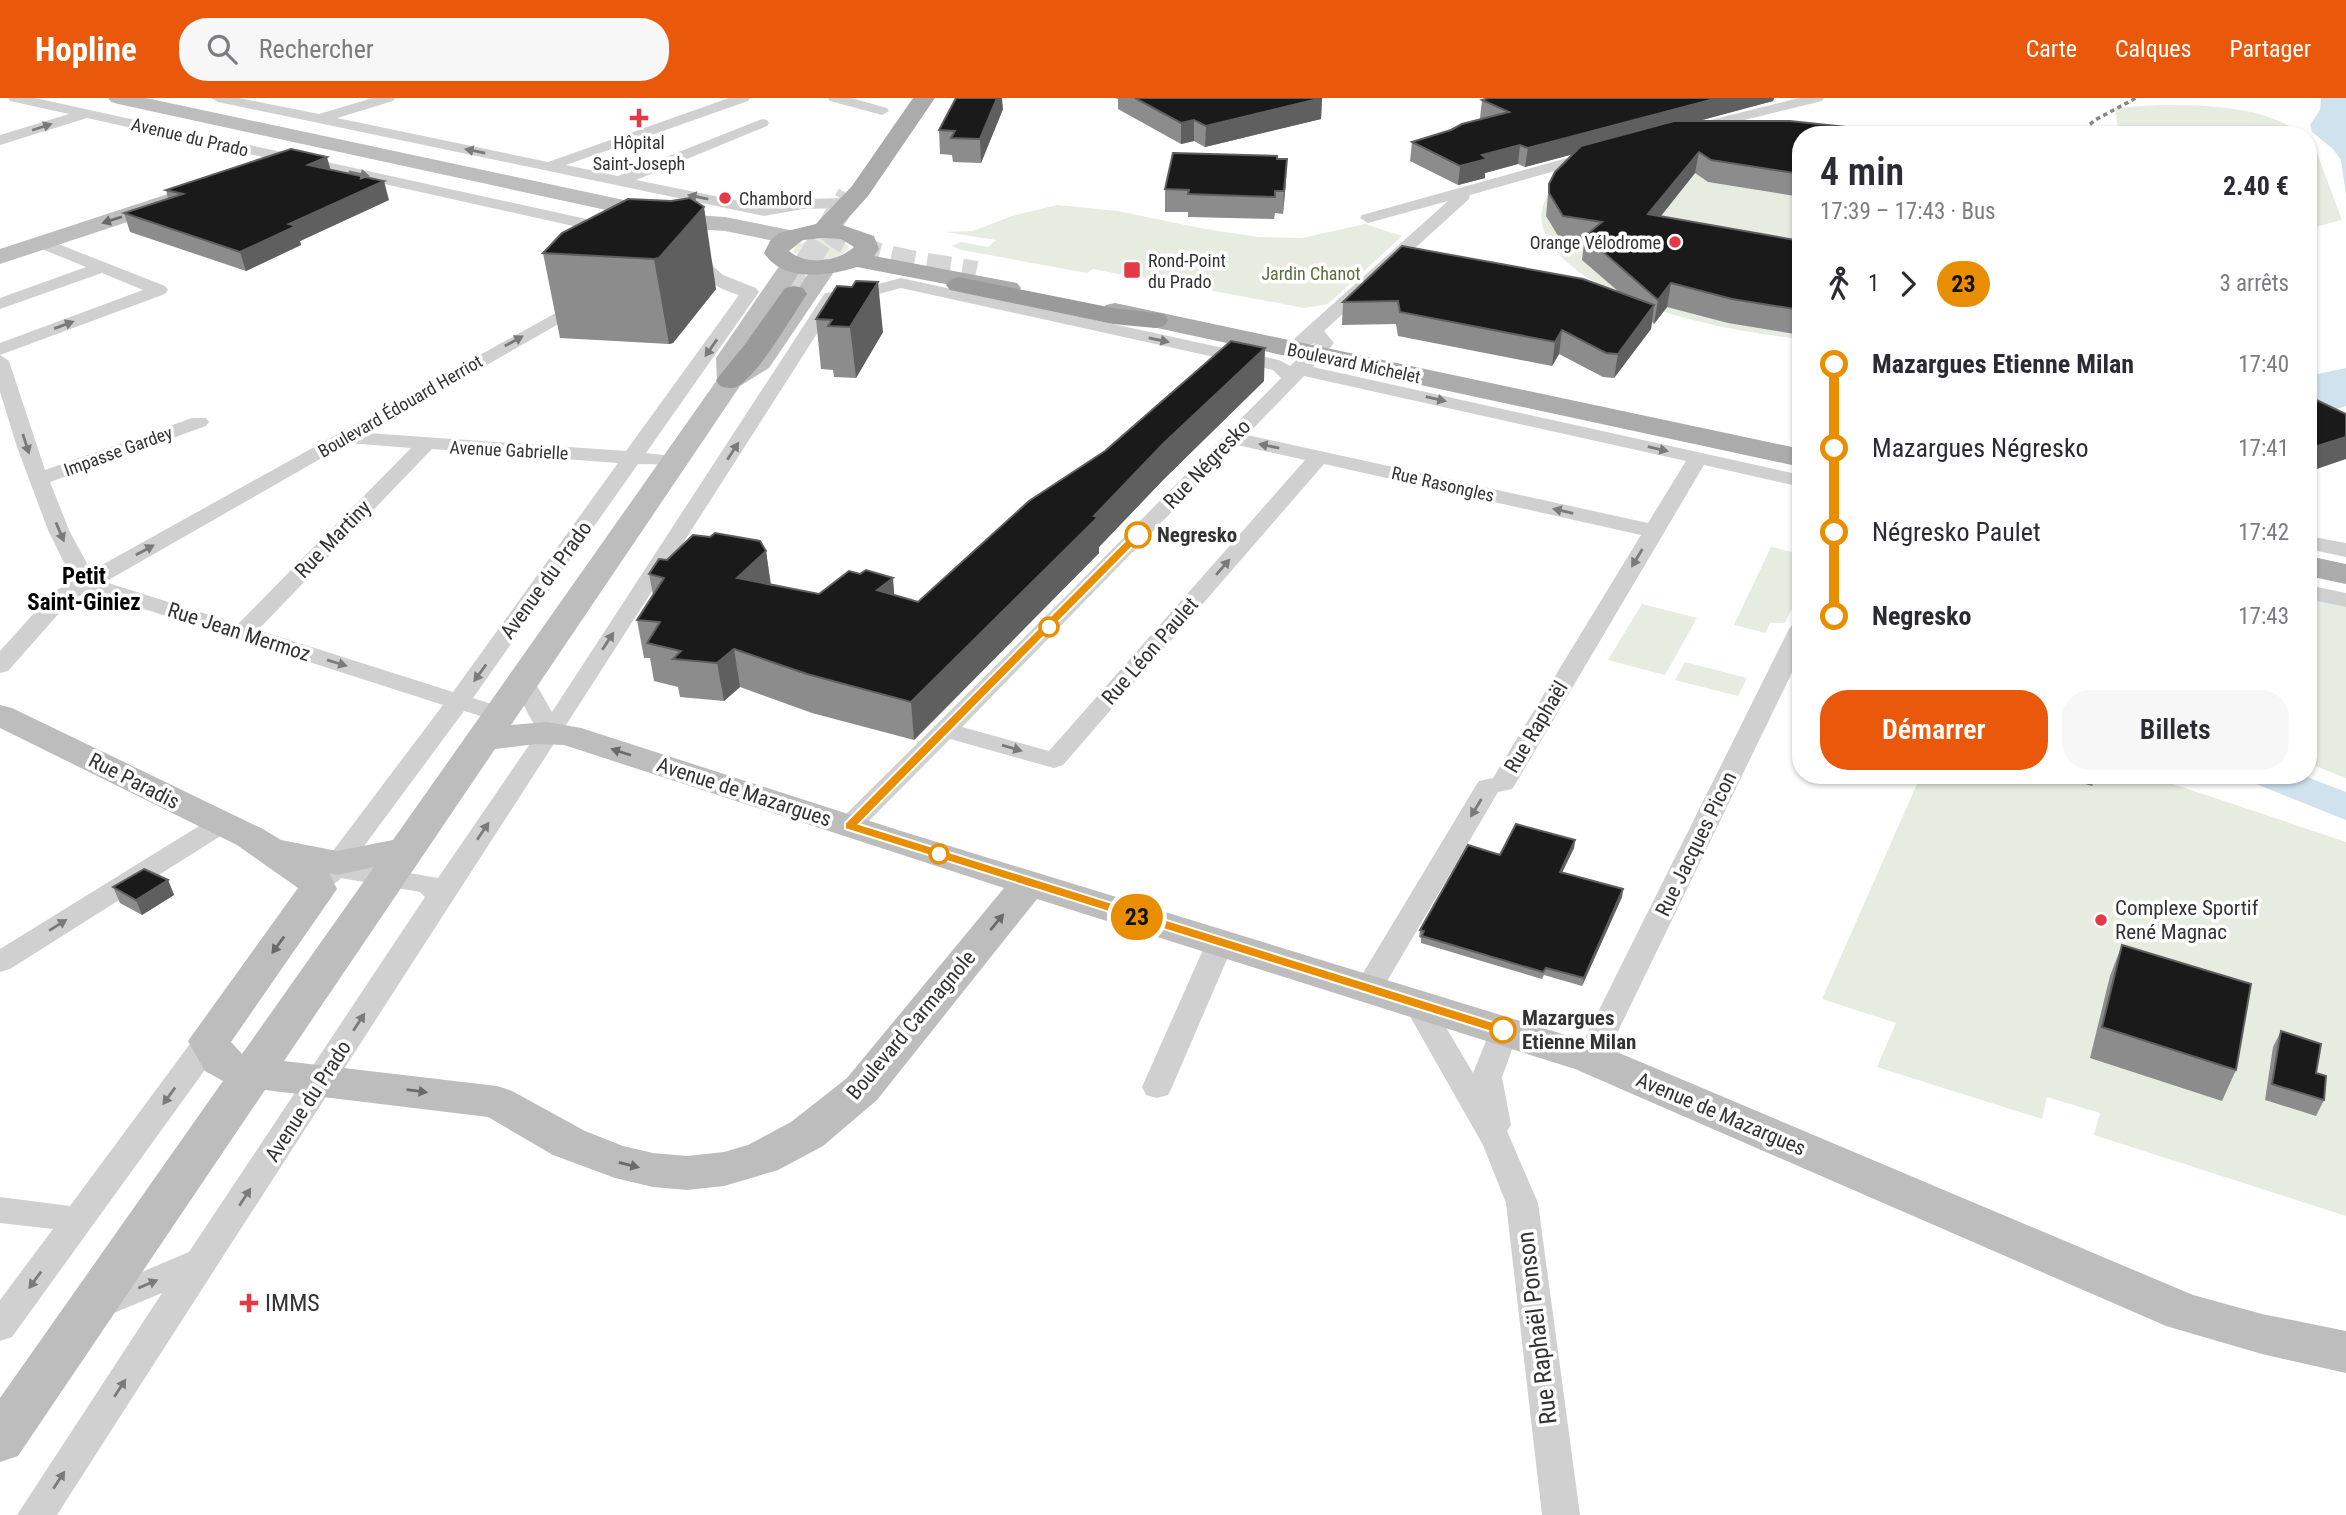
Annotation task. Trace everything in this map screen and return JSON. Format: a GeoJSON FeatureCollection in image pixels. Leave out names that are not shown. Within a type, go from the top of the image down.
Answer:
{"type":"FeatureCollection","features":[{"type":"Feature","properties":{"kind":"highway"},"geometry":{"type":"LineString","coordinates":[[967,279],[1113,316],[1155,320]]}},
{"type":"Feature","properties":{"kind":"highway"},"geometry":{"type":"LineString","coordinates":[[730,380],[756,349],[791,293]]}},
{"type":"Feature","properties":{"kind":"main road"},"geometry":{"type":"LineString","coordinates":[[787,249],[846,225],[860,203],[854,197],[924,98]]}},
{"type":"Feature","properties":{"kind":"main road"},"geometry":{"type":"LineString","coordinates":[[787,249],[826,266],[859,256],[867,246],[863,239],[834,232]]}},
{"type":"Feature","properties":{"kind":"main road","name":"Boulevard Michelet"},"geometry":{"type":"LineString","coordinates":[[859,256],[920,274],[935,273],[932,278],[945,288],[1109,320],[1155,320],[1201,339],[1363,364],[1547,414],[1792,456]]}},
{"type":"Feature","properties":{"kind":"main road","name":"Avenue du Prado"},"geometry":{"type":"LineString","coordinates":[[492,728],[674,461]]}},
{"type":"Feature","properties":{"kind":"main road"},"geometry":{"type":"LineString","coordinates":[[2317,568],[2346,574]]}},
{"type":"Feature","properties":{"kind":"street","name":"Avenue du Prado"},"geometry":{"type":"LineString","coordinates":[[15,98],[630,234]]}},
{"type":"Feature","properties":{"kind":"street","name":"Avenue du Prado"},"geometry":{"type":"LineString","coordinates":[[118,98],[155,101],[334,145],[514,182],[707,226],[787,249],[729,358],[730,380]]}},
{"type":"Feature","properties":{"kind":"street"},"geometry":{"type":"LineString","coordinates":[[218,98],[765,211],[854,197]]}},
{"type":"Feature","properties":{"kind":"street"},"geometry":{"type":"LineString","coordinates":[[318,119],[388,98]]}},
{"type":"Feature","properties":{"kind":"street"},"geometry":{"type":"LineString","coordinates":[[479,200],[549,166],[743,98]]}},
{"type":"Feature","properties":{"kind":"street"},"geometry":{"type":"LineString","coordinates":[[835,98],[883,111]]}},
{"type":"Feature","properties":{"kind":"street"},"geometry":{"type":"LineString","coordinates":[[1668,135],[1817,98]]}},
{"type":"Feature","properties":{"kind":"street","name":"Avenue du Prado"},"geometry":{"type":"LineString","coordinates":[[107,118],[155,101]]}},
{"type":"Feature","properties":{"kind":"street"},"geometry":{"type":"LineString","coordinates":[[0,140],[85,114]]}},
{"type":"Feature","properties":{"kind":"street"},"geometry":{"type":"LineString","coordinates":[[619,181],[762,124]]}},
{"type":"Feature","properties":{"kind":"street"},"geometry":{"type":"LineString","coordinates":[[255,172],[374,130]]}},
{"type":"Feature","properties":{"kind":"street"},"geometry":{"type":"LineString","coordinates":[[1405,230],[1368,218],[1607,152]]}},
{"type":"Feature","properties":{"kind":"street"},"geometry":{"type":"LineString","coordinates":[[1302,356],[1405,230],[1469,190]]}},
{"type":"Feature","properties":{"kind":"street"},"geometry":{"type":"LineString","coordinates":[[0,257],[190,194]]}},
{"type":"Feature","properties":{"kind":"street"},"geometry":{"type":"LineString","coordinates":[[688,249],[707,226]]}},
{"type":"Feature","properties":{"kind":"street"},"geometry":{"type":"LineString","coordinates":[[0,349],[159,290],[43,243]]}},
{"type":"Feature","properties":{"kind":"street","name":"Avenue du Prado"},"geometry":{"type":"LineString","coordinates":[[0,1327],[458,702],[750,292],[712,276],[688,249]]}},
{"type":"Feature","properties":{"kind":"street","name":"Avenue du Prado"},"geometry":{"type":"LineString","coordinates":[[674,461],[730,380],[760,362],[826,266]]}},
{"type":"Feature","properties":{"kind":"street"},"geometry":{"type":"LineString","coordinates":[[0,304],[102,268]]}},
{"type":"Feature","properties":{"kind":"street"},"geometry":{"type":"LineString","coordinates":[[831,297],[860,294],[901,283]]}},
{"type":"Feature","properties":{"kind":"street","name":"Boulevard Michelet"},"geometry":{"type":"LineString","coordinates":[[901,283],[1201,339]]}},
{"type":"Feature","properties":{"kind":"street","name":"Boulevard Édouard Herriot"},"geometry":{"type":"LineString","coordinates":[[86,583],[606,290]]}},
{"type":"Feature","properties":{"kind":"street","name":"Avenue du Prado"},"geometry":{"type":"LineString","coordinates":[[36,1515],[440,896],[551,732],[831,297]]}},
{"type":"Feature","properties":{"kind":"street"},"geometry":{"type":"LineString","coordinates":[[779,334],[807,336]]}},
{"type":"Feature","properties":{"kind":"street","name":"Boulevard Michelet"},"geometry":{"type":"LineString","coordinates":[[1302,356],[1392,389],[1547,414],[1698,458],[1792,479]]}},
{"type":"Feature","properties":{"kind":"street","name":"Rue Négresko"},"geometry":{"type":"LineString","coordinates":[[849,826],[1232,438],[1302,356]]}},
{"type":"Feature","properties":{"kind":"street"},"geometry":{"type":"LineString","coordinates":[[0,361],[9,416],[72,560],[86,583],[61,597],[0,666]]}},
{"type":"Feature","properties":{"kind":"street"},"geometry":{"type":"LineString","coordinates":[[1363,364],[1392,389]]}},
{"type":"Feature","properties":{"kind":"street","name":"Impasse Gardey"},"geometry":{"type":"LineString","coordinates":[[38,480],[199,422]]}},
{"type":"Feature","properties":{"kind":"street","name":"Avenue Gabrielle"},"geometry":{"type":"LineString","coordinates":[[344,437],[425,445],[674,461]]}},
{"type":"Feature","properties":{"kind":"street","name":"Rue Rasongles"},"geometry":{"type":"LineString","coordinates":[[1232,438],[1653,531]]}},
{"type":"Feature","properties":{"kind":"street","name":"Rue Martiny"},"geometry":{"type":"LineString","coordinates":[[242,634],[425,445]]}},
{"type":"Feature","properties":{"kind":"street","name":"Rue Léon Paulet"},"geometry":{"type":"LineString","coordinates":[[946,730],[1054,760],[1319,457]]}},
{"type":"Feature","properties":{"kind":"street","name":"Rue Raphaël"},"geometry":{"type":"LineString","coordinates":[[1369,989],[1489,787],[1503,783],[1698,458]]}},
{"type":"Feature","properties":{"kind":"street"},"geometry":{"type":"LineString","coordinates":[[2317,544],[2346,550]]}},
{"type":"Feature","properties":{"kind":"street","name":"Rue Jean Mermoz"},"geometry":{"type":"LineString","coordinates":[[86,583],[458,702],[492,728]]}},
{"type":"Feature","properties":{"kind":"street"},"geometry":{"type":"LineString","coordinates":[[2317,594],[2346,600]]}},
{"type":"Feature","properties":{"kind":"street","name":"Rue Jacques Picon"},"geometry":{"type":"LineString","coordinates":[[1590,1058],[1792,647]]}},
{"type":"Feature","properties":{"kind":"street"},"geometry":{"type":"LineString","coordinates":[[523,682],[551,732]]}},
{"type":"Feature","properties":{"kind":"street","name":"Rue Paradis"},"geometry":{"type":"LineString","coordinates":[[0,715],[268,847],[313,878],[328,876]]}},
{"type":"Feature","properties":{"kind":"street","name":"Avenue du Prado"},"geometry":{"type":"LineString","coordinates":[[0,1440],[395,864],[492,728]]}},
{"type":"Feature","properties":{"kind":"street","name":"Avenue de Mazargues"},"geometry":{"type":"LineString","coordinates":[[492,728],[512,735],[551,732],[569,735],[1029,883],[1590,1058],[2183,1312],[2262,1334],[2346,1352]]}},
{"type":"Feature","properties":{"kind":"street"},"geometry":{"type":"LineString","coordinates":[[0,962],[221,824]]}},
{"type":"Feature","properties":{"kind":"street"},"geometry":{"type":"LineString","coordinates":[[328,876],[363,856],[395,864],[428,884],[440,896]]}},
{"type":"Feature","properties":{"kind":"street","name":"Boulevard Carmagnole"},"geometry":{"type":"LineString","coordinates":[[252,1073],[498,1102],[569,1143],[615,1161],[653,1170],[687,1172],[724,1169],[762,1158],[807,1134],[850,1101],[1029,883]]}},
{"type":"Feature","properties":{"kind":"street"},"geometry":{"type":"LineString","coordinates":[[1157,1087],[1220,943]]}},
{"type":"Feature","properties":{"kind":"street","name":"Rue Raphaël Ponson"},"geometry":{"type":"LineString","coordinates":[[1419,1004],[1474,1078],[1522,1203],[1561,1515]]}},
{"type":"Feature","properties":{"kind":"street"},"geometry":{"type":"LineString","coordinates":[[1474,1078],[1504,1031]]}},
{"type":"Feature","properties":{"kind":"street"},"geometry":{"type":"LineString","coordinates":[[209,1041],[212,1053],[224,1066],[252,1073]]}},
{"type":"Feature","properties":{"kind":"street"},"geometry":{"type":"LineString","coordinates":[[0,1210],[79,1220]]}},
{"type":"Feature","properties":{"kind":"street"},"geometry":{"type":"LineString","coordinates":[[92,1308],[204,1260]]}},
{"type":"Feature","properties":{"kind":"green space"},"geometry":{"type":"Polygon","coordinates":[[[2195,105],[2252,112],[2289,126],[2118,126],[2115,108],[2195,105]]]}},
{"type":"Feature","properties":{"kind":"green space","name":"Orange Vélodrome"},"geometry":{"type":"Polygon","coordinates":[[[1792,142],[1792,338],[1738,330],[1667,313],[1601,286],[1574,268],[1553,247],[1545,234],[1542,214],[1549,193],[1792,142]]]}},
{"type":"Feature","properties":{"kind":"green space"},"geometry":{"type":"Polygon","coordinates":[[[2317,153],[2342,220],[2317,227],[2317,153]]]}},
{"type":"Feature","properties":{"kind":"green space","name":"Jardin Chanot"},"geometry":{"type":"Polygon","coordinates":[[[1057,205],[1118,211],[1259,237],[1302,238],[1365,224],[1402,236],[1328,304],[1304,308],[1140,277],[1135,272],[1124,275],[1093,269],[1087,273],[962,250],[952,246],[961,242],[988,247],[996,240],[946,232],[973,231],[1012,216],[1057,205]]]}},
{"type":"Feature","properties":{"kind":"green space"},"geometry":{"type":"Polygon","coordinates":[[[820,238],[843,241],[849,247],[838,256],[822,260],[806,259],[793,251],[798,244],[820,238]]]}},
{"type":"Feature","properties":{"kind":"green space"},"geometry":{"type":"Polygon","coordinates":[[[1771,547],[1792,552],[1792,608],[1785,623],[1770,623],[1765,633],[1734,625],[1771,547]]]}},
{"type":"Feature","properties":{"kind":"green space"},"geometry":{"type":"Polygon","coordinates":[[[2317,598],[2346,604],[2346,778],[2317,767],[2317,598]]]}},
{"type":"Feature","properties":{"kind":"green space"},"geometry":{"type":"Polygon","coordinates":[[[1642,604],[1697,618],[1665,675],[1608,660],[1642,604]]]}},
{"type":"Feature","properties":{"kind":"green space"},"geometry":{"type":"Polygon","coordinates":[[[1685,662],[1747,678],[1738,696],[1675,680],[1685,662]]]}},
{"type":"Feature","properties":{"kind":"green space","name":"Complexe Sportif René Magnac"},"geometry":{"type":"Polygon","coordinates":[[[1917,784],[2173,784],[2346,842],[2346,1216],[2094,1135],[2100,1113],[2047,1097],[2042,1119],[1877,1067],[1896,1023],[1822,999],[1917,784]]]}},
{"type":"Feature","properties":{"kind":"water"},"geometry":{"type":"Polygon","coordinates":[[[2321,98],[2346,98],[2346,195],[2341,160],[2333,149],[2317,136],[2317,126],[2310,126],[2320,110],[2321,98]]]}},
{"type":"Feature","properties":{"kind":"water"},"geometry":{"type":"Polygon","coordinates":[[[2346,368],[2346,406],[2317,415],[2317,374],[2346,368]]]}},
{"type":"Feature","properties":{"kind":"water"},"geometry":{"type":"Polygon","coordinates":[[[2317,781],[2346,792],[2346,820],[2256,784],[2317,784],[2317,781]]]}},
{"type":"Feature","properties":{"kind":"building"},"geometry":{"type":"Polygon","coordinates":[[[956,98],[997,98],[980,139],[951,138],[955,131],[939,130],[956,98]]]}},
{"type":"Feature","properties":{"kind":"building"},"geometry":{"type":"Polygon","coordinates":[[[1135,98],[1322,98],[1206,126],[1194,120],[1181,123],[1135,98]]]}},
{"type":"Feature","properties":{"kind":"building"},"geometry":{"type":"Polygon","coordinates":[[[1718,98],[1528,148],[1520,145],[1482,155],[1487,159],[1460,166],[1412,142],[1462,124],[1509,112],[1482,100],[1718,98]]]}},
{"type":"Feature","properties":{"kind":"building"},"geometry":{"type":"Polygon","coordinates":[[[1674,121],[1790,121],[1837,126],[1792,126],[1792,173],[1711,160],[1699,152],[1648,214],[1792,239],[1792,309],[1732,299],[1671,283],[1658,300],[1585,236],[1602,222],[1563,216],[1549,193],[1549,184],[1555,172],[1581,146],[1674,121]]]}},
{"type":"Feature","properties":{"kind":"building"},"geometry":{"type":"Polygon","coordinates":[[[291,149],[327,157],[308,165],[384,181],[289,224],[296,226],[240,252],[124,213],[183,194],[166,190],[291,149]]]}},
{"type":"Feature","properties":{"kind":"building"},"geometry":{"type":"Polygon","coordinates":[[[1173,153],[1277,156],[1277,159],[1287,159],[1284,191],[1275,191],[1275,197],[1188,194],[1189,190],[1165,189],[1173,153]]]}},
{"type":"Feature","properties":{"kind":"building"},"geometry":{"type":"Polygon","coordinates":[[[690,198],[704,207],[659,258],[543,253],[562,233],[628,199],[671,201],[690,198]]]}},
{"type":"Feature","properties":{"kind":"building"},"geometry":{"type":"Polygon","coordinates":[[[1402,246],[1583,279],[1654,305],[1618,354],[1606,353],[1562,330],[1555,342],[1400,312],[1398,301],[1343,302],[1402,246]]]}},
{"type":"Feature","properties":{"kind":"building"},"geometry":{"type":"Polygon","coordinates":[[[856,281],[878,282],[850,327],[828,326],[832,320],[816,319],[837,286],[852,287],[856,281]]]}},
{"type":"Feature","properties":{"kind":"building"},"geometry":{"type":"Polygon","coordinates":[[[1231,341],[1265,348],[1163,444],[1094,516],[1098,517],[911,702],[807,674],[734,649],[717,663],[673,659],[681,651],[647,643],[660,622],[637,620],[664,578],[649,574],[659,559],[667,560],[693,535],[710,537],[715,533],[760,541],[766,551],[737,578],[819,594],[849,571],[860,574],[866,570],[893,578],[877,590],[918,602],[1029,501],[1105,451],[1231,341]]]}},
{"type":"Feature","properties":{"kind":"building"},"geometry":{"type":"Polygon","coordinates":[[[2317,400],[2346,414],[2346,437],[2317,446],[2317,400]]]}},
{"type":"Feature","properties":{"kind":"building"},"geometry":{"type":"Polygon","coordinates":[[[1516,824],[1575,840],[1560,872],[1623,889],[1584,978],[1546,968],[1543,972],[1422,936],[1424,931],[1420,930],[1468,845],[1500,855],[1516,824]]]}},
{"type":"Feature","properties":{"kind":"building"},"geometry":{"type":"Polygon","coordinates":[[[144,869],[168,880],[136,900],[113,887],[144,869]]]}},
{"type":"Feature","properties":{"kind":"building"},"geometry":{"type":"Polygon","coordinates":[[[2122,945],[2251,984],[2236,1070],[2102,1027],[2122,945]]]}},
{"type":"Feature","properties":{"kind":"building"},"geometry":{"type":"Polygon","coordinates":[[[2281,1031],[2321,1044],[2316,1073],[2326,1076],[2324,1100],[2272,1084],[2281,1031]]]}},
{"type":"Feature","properties":{"kind":"tunnel"},"geometry":{"type":"LineString","coordinates":[[828,228],[849,195]]}},
{"type":"Feature","properties":{"kind":"tunnel"},"geometry":{"type":"LineString","coordinates":[[788,293],[828,228]]}},
{"type":"Feature","properties":{"kind":"tunnel"},"geometry":{"type":"LineString","coordinates":[[828,228],[839,238],[875,254],[976,273]]}},
{"type":"Feature","properties":{"kind":"railway"},"geometry":{"type":"LineString","coordinates":[[2088,126],[2136,98]]}},
{"type":"Feature","properties":{"kind":"bus line","name":"23"},"geometry":{"type":"LineString","coordinates":[[1138,535],[849,826],[1503,1030]]}},
{"type":"Feature","properties":{"kind":"place","name":"Hôpital Saint-Joseph"},"geometry":{"type":"Point","coordinates":[639,118]}},
{"type":"Feature","properties":{"kind":"place","name":"Chambord"},"geometry":{"type":"Point","coordinates":[725,198]}},
{"type":"Feature","properties":{"kind":"place","name":"Orange Vélodrome"},"geometry":{"type":"Point","coordinates":[1675,242]}},
{"type":"Feature","properties":{"kind":"place","name":"Rond-Point du Prado"},"geometry":{"type":"Point","coordinates":[1132,270]}},
{"type":"Feature","properties":{"kind":"place","name":"Negresko"},"geometry":{"type":"Point","coordinates":[1138,535]}},
{"type":"Feature","properties":{"kind":"place","name":"Complexe Sportif René Magnac"},"geometry":{"type":"Point","coordinates":[2101,920]}},
{"type":"Feature","properties":{"kind":"place","name":"Mazargues Etienne Milan"},"geometry":{"type":"Point","coordinates":[1503,1030]}},
{"type":"Feature","properties":{"kind":"place","name":"IMMS"},"geometry":{"type":"Point","coordinates":[249,1303]}},
{"type":"Feature","properties":{"kind":"district","name":"Petit Saint-Giniez"},"geometry":{"type":"Point","coordinates":[84,589]}}]}
